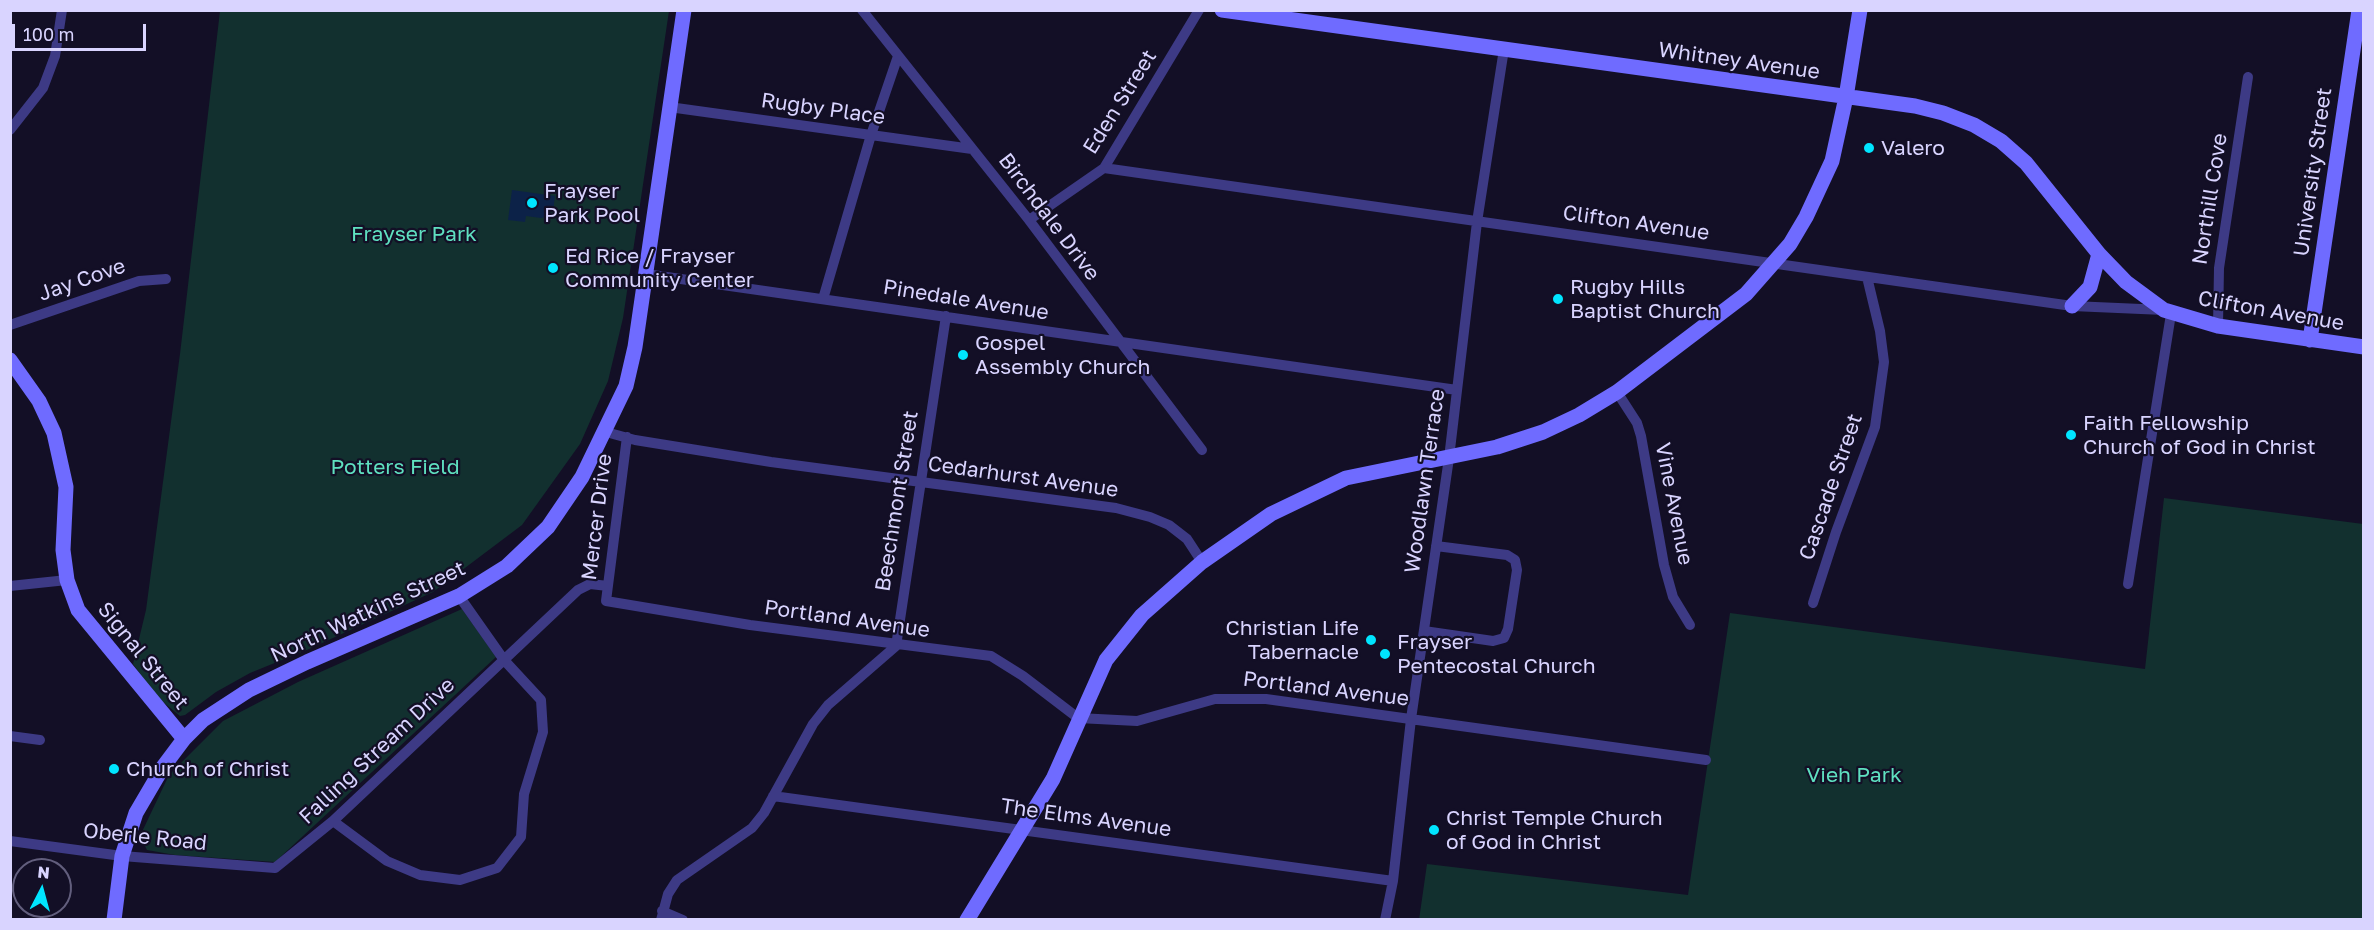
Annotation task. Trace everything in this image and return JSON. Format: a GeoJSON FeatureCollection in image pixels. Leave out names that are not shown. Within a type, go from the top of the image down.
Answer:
{"type":"FeatureCollection","features":[{"type":"Feature","properties":{"kind":"main road","name":"North Watkins Street"},"geometry":{"type":"LineString","coordinates":[[114,920],[122,856],[136,813],[154,780],[184,739],[226,702],[459,596],[507,566],[548,527],[582,477],[606,432],[626,386],[646,274],[684,10]]}},
{"type":"Feature","properties":{"kind":"main road","name":"Whitney Avenue"},"geometry":{"type":"LineString","coordinates":[[1222,10],[1915,106],[1943,113],[1974,125],[2001,141],[2026,163],[2099,255],[2126,282],[2167,312]]}},
{"type":"Feature","properties":{"kind":"main road"},"geometry":{"type":"LineString","coordinates":[[967,920],[1053,779],[1078,717],[1106,660],[1125,635],[1164,594],[1202,562],[1270,514],[1346,478],[1386,468],[1449,458],[1543,432],[1579,415],[1617,392],[1734,304],[1790,244],[1821,187],[1835,152],[1860,10]]}},
{"type":"Feature","properties":{"kind":"main road","name":"University Street"},"geometry":{"type":"LineString","coordinates":[[2310,340],[2359,10]]}},
{"type":"Feature","properties":{"kind":"main road"},"geometry":{"type":"LineString","coordinates":[[2072,306],[2090,287],[2099,255]]}},
{"type":"Feature","properties":{"kind":"main road","name":"Clifton Avenue"},"geometry":{"type":"LineString","coordinates":[[2167,312],[2218,326],[2364,347]]}},
{"type":"Feature","properties":{"kind":"main road","name":"Signal Street"},"geometry":{"type":"LineString","coordinates":[[10,360],[39,401],[54,433],[66,487],[63,550],[67,580],[78,610],[184,739]]}},
{"type":"Feature","properties":{"kind":"street"},"geometry":{"type":"LineString","coordinates":[[10,130],[43,88],[55,57],[62,10]]}},
{"type":"Feature","properties":{"kind":"street","name":"Birchdale Drive"},"geometry":{"type":"LineString","coordinates":[[862,10],[1029,220],[1202,450]]}},
{"type":"Feature","properties":{"kind":"street","name":"Eden Street"},"geometry":{"type":"LineString","coordinates":[[1029,220],[1104,168],[1199,10]]}},
{"type":"Feature","properties":{"kind":"street","name":"Woodlawn Terrace"},"geometry":{"type":"LineString","coordinates":[[1385,920],[1393,881],[1411,719],[1449,458],[1478,222],[1504,49]]}},
{"type":"Feature","properties":{"kind":"street"},"geometry":{"type":"LineString","coordinates":[[823,299],[871,135],[898,56]]}},
{"type":"Feature","properties":{"kind":"street","name":"Northill Cove"},"geometry":{"type":"LineString","coordinates":[[2218,326],[2219,268],[2248,77]]}},
{"type":"Feature","properties":{"kind":"street","name":"Rugby Place"},"geometry":{"type":"LineString","coordinates":[[669,107],[972,149]]}},
{"type":"Feature","properties":{"kind":"street","name":"Clifton Avenue"},"geometry":{"type":"LineString","coordinates":[[1104,168],[2072,306],[2167,312]]}},
{"type":"Feature","properties":{"kind":"street","name":"Pinedale Avenue"},"geometry":{"type":"LineString","coordinates":[[646,274],[946,316],[1121,344],[1457,390]]}},
{"type":"Feature","properties":{"kind":"street","name":"Cascade Street"},"geometry":{"type":"LineString","coordinates":[[1814,603],[1836,532],[1875,427],[1884,362],[1880,331],[1867,277]]}},
{"type":"Feature","properties":{"kind":"street","name":"Jay Cove"},"geometry":{"type":"LineString","coordinates":[[10,325],[139,281],[166,279]]}},
{"type":"Feature","properties":{"kind":"street"},"geometry":{"type":"LineString","coordinates":[[2128,584],[2167,312]]}},
{"type":"Feature","properties":{"kind":"street","name":"Beechmont Street"},"geometry":{"type":"LineString","coordinates":[[896,646],[919,482],[946,316]]}},
{"type":"Feature","properties":{"kind":"street","name":"Vine Avenue"},"geometry":{"type":"LineString","coordinates":[[1617,392],[1641,436],[1664,565],[1672,597],[1690,625]]}},
{"type":"Feature","properties":{"kind":"street","name":"Cedarhurst Avenue"},"geometry":{"type":"LineString","coordinates":[[606,432],[627,438],[771,462],[1116,508],[1150,517],[1169,525],[1187,539],[1202,562]]}},
{"type":"Feature","properties":{"kind":"street","name":"Mercer Drive"},"geometry":{"type":"LineString","coordinates":[[606,601],[627,438]]}},
{"type":"Feature","properties":{"kind":"street"},"geometry":{"type":"LineString","coordinates":[[1424,631],[1493,641],[1504,638],[1509,629],[1517,570],[1515,561],[1507,555],[1436,546]]}},
{"type":"Feature","properties":{"kind":"street"},"geometry":{"type":"LineString","coordinates":[[10,586],[67,580]]}},
{"type":"Feature","properties":{"kind":"street","name":"Falling Stream Drive"},"geometry":{"type":"LineString","coordinates":[[275,868],[333,821],[578,590],[590,584],[608,586]]}},
{"type":"Feature","properties":{"kind":"street"},"geometry":{"type":"LineString","coordinates":[[333,821],[387,861],[420,875],[460,880],[496,868],[521,837],[524,794],[543,732],[541,700],[504,660],[459,596]]}},
{"type":"Feature","properties":{"kind":"street","name":"Portland Avenue"},"geometry":{"type":"LineString","coordinates":[[606,601],[750,626],[896,646],[991,656],[1023,676],[1078,717],[1114,722],[1137,721],[1215,699],[1237,697],[1706,760]]}},
{"type":"Feature","properties":{"kind":"street"},"geometry":{"type":"LineString","coordinates":[[683,920],[662,915],[668,894],[677,880],[752,828],[773,796],[813,724],[828,705],[896,646]]}},
{"type":"Feature","properties":{"kind":"street"},"geometry":{"type":"LineString","coordinates":[[10,736],[40,740]]}},
{"type":"Feature","properties":{"kind":"street","name":"The Elms Avenue"},"geometry":{"type":"LineString","coordinates":[[773,796],[1393,881]]}},
{"type":"Feature","properties":{"kind":"street","name":"Oberle Road"},"geometry":{"type":"LineString","coordinates":[[10,840],[122,856],[275,868]]}},
{"type":"Feature","properties":{"kind":"green space","name":"Frayser Park"},"geometry":{"type":"Polygon","coordinates":[[[220,11],[669,11],[623,318],[608,381],[580,444],[522,525],[433,592],[309,649],[250,673],[180,716],[157,697],[133,664],[146,610],[180,354],[220,11]]]}},
{"type":"Feature","properties":{"kind":"green space","name":"Vieh Park"},"geometry":{"type":"Polygon","coordinates":[[[2164,498],[2363,524],[2363,919],[1419,920],[1427,864],[1688,895],[1730,613],[2145,669],[2164,498]]]}},
{"type":"Feature","properties":{"kind":"green space"},"geometry":{"type":"Polygon","coordinates":[[[462,609],[496,657],[275,862],[175,855],[147,850],[140,836],[169,775],[223,721],[298,682],[462,609]]]}},
{"type":"Feature","properties":{"kind":"water","name":"Frayser Park Pool"},"geometry":{"type":"Polygon","coordinates":[[[512,190],[555,196],[553,211],[546,210],[545,217],[541,218],[526,216],[525,222],[508,220],[512,190]]]}},
{"type":"Feature","properties":{"kind":"place","name":"Valero"},"geometry":{"type":"Point","coordinates":[1869,148]}},
{"type":"Feature","properties":{"kind":"place","name":"Frayser Park Pool"},"geometry":{"type":"Point","coordinates":[532,203]}},
{"type":"Feature","properties":{"kind":"place","name":"Ed Rice / Frayser Community Center"},"geometry":{"type":"Point","coordinates":[553,268]}},
{"type":"Feature","properties":{"kind":"place","name":"Rugby Hills Baptist Church"},"geometry":{"type":"Point","coordinates":[1558,299]}},
{"type":"Feature","properties":{"kind":"place","name":"Gospel Assembly Church"},"geometry":{"type":"Point","coordinates":[963,355]}},
{"type":"Feature","properties":{"kind":"place","name":"Faith Fellowship Church of God in Christ"},"geometry":{"type":"Point","coordinates":[2071,435]}},
{"type":"Feature","properties":{"kind":"place","name":"Christian Life Tabernacle"},"geometry":{"type":"Point","coordinates":[1371,640]}},
{"type":"Feature","properties":{"kind":"place","name":"Frayser Pentecostal Church"},"geometry":{"type":"Point","coordinates":[1385,654]}},
{"type":"Feature","properties":{"kind":"place","name":"Church of Christ"},"geometry":{"type":"Point","coordinates":[114,769]}},
{"type":"Feature","properties":{"kind":"place","name":"Christ Temple Church of God in Christ"},"geometry":{"type":"Point","coordinates":[1434,830]}},
{"type":"Feature","properties":{"kind":"park label","name":"Potters Field"},"geometry":{"type":"Point","coordinates":[395,467]}}]}
